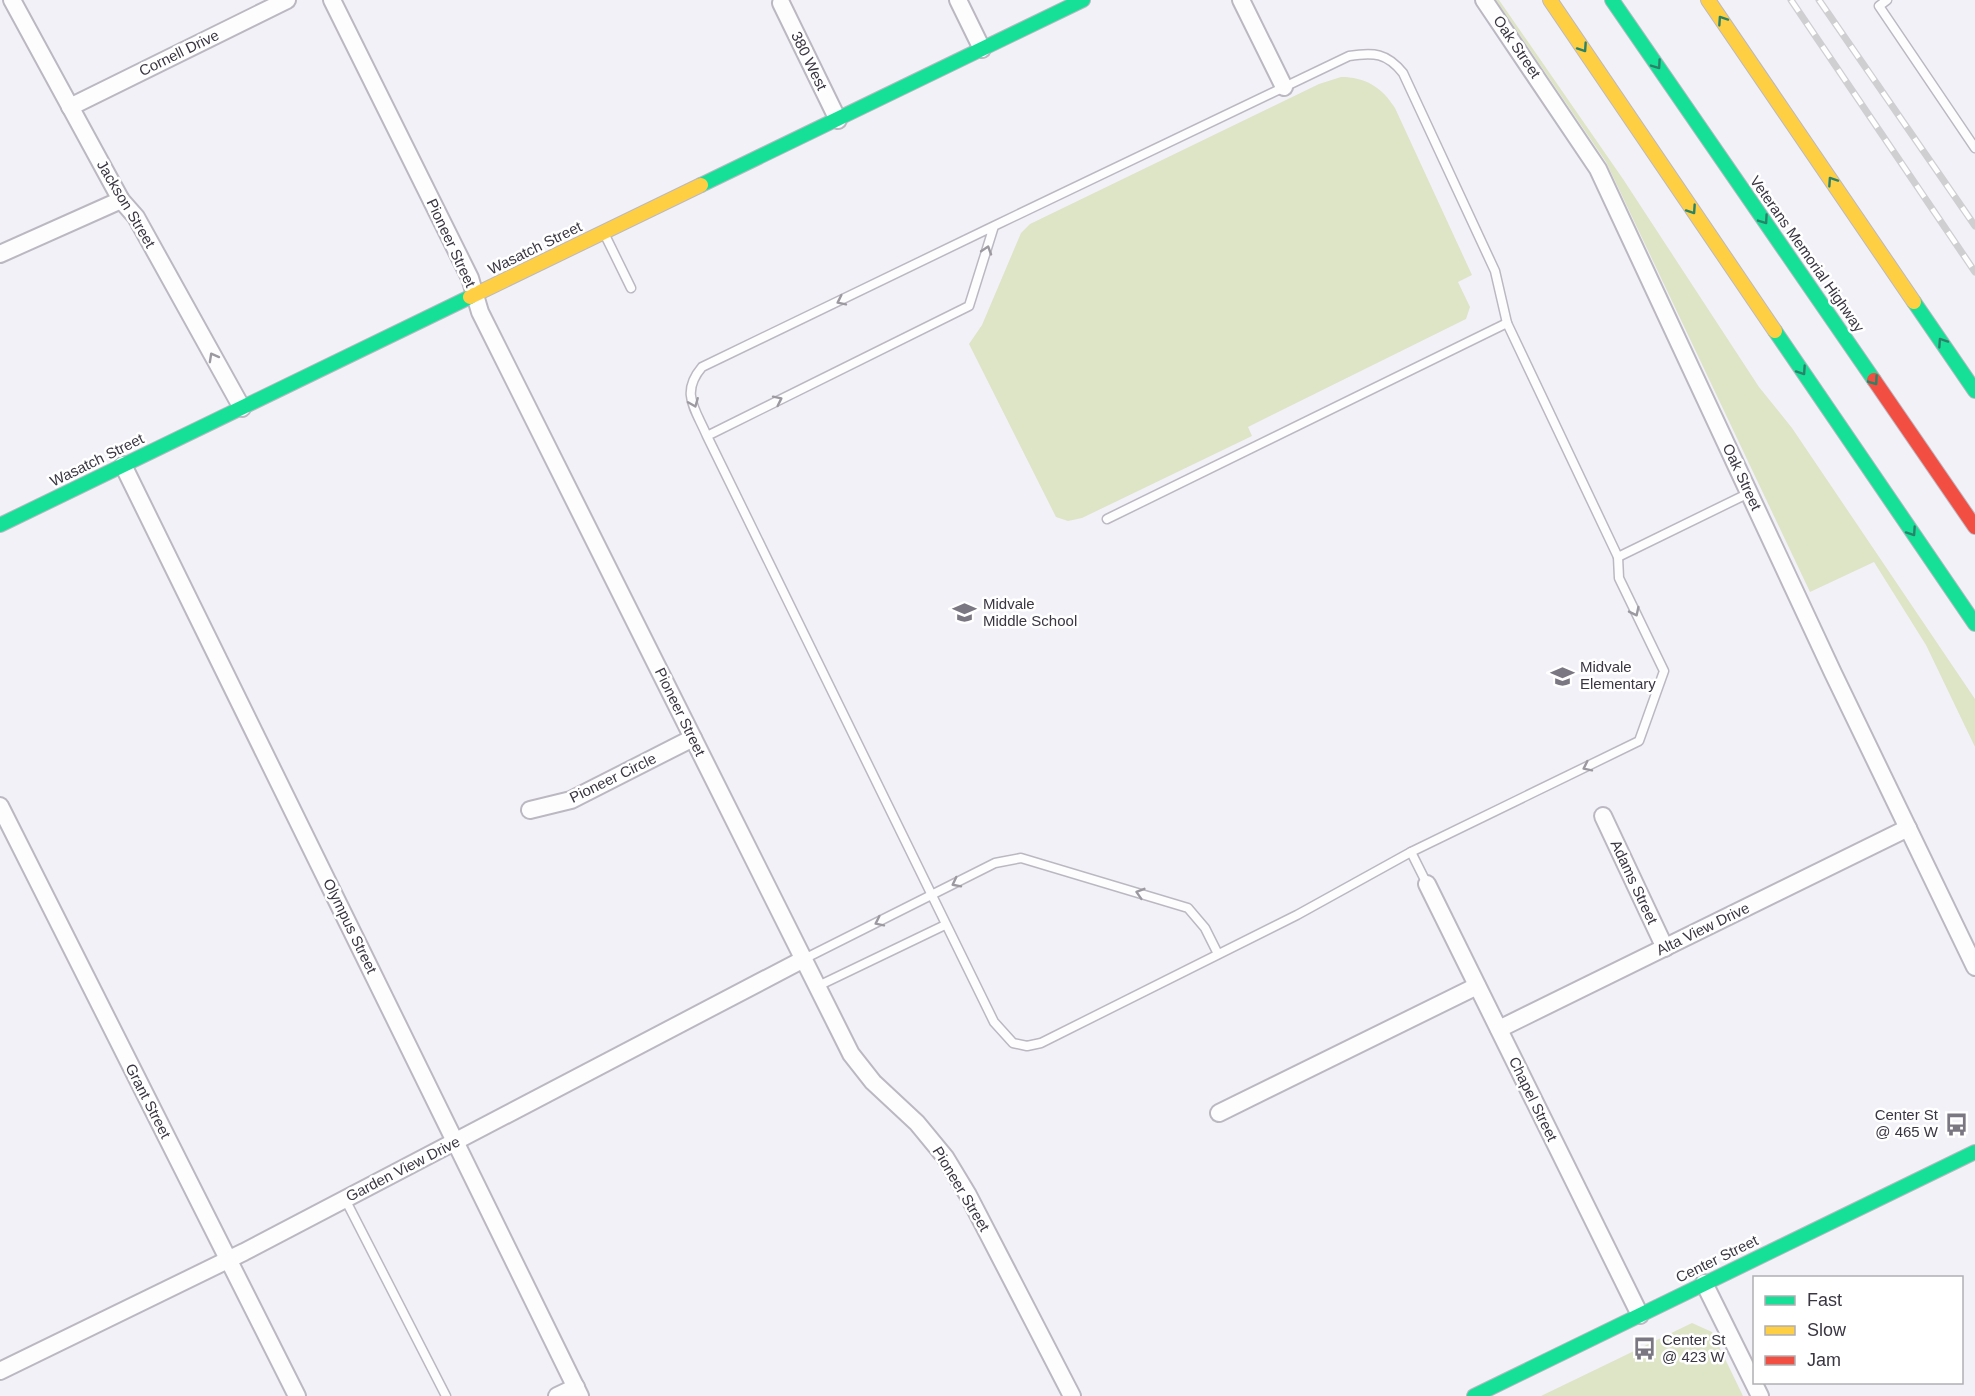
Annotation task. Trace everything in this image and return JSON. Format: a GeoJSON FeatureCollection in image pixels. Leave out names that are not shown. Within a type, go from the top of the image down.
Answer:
{"type":"FeatureCollection","features":[{"type":"Feature","properties":{"kind":"main road","name":"Wasatch Street"},"geometry":{"type":"LineString","coordinates":[[0,525],[1083,0]]}},
{"type":"Feature","properties":{"kind":"main road"},"geometry":{"type":"LineString","coordinates":[[1550,0],[1975,624]]}},
{"type":"Feature","properties":{"kind":"main road","name":"Veterans Memorial Highway"},"geometry":{"type":"LineString","coordinates":[[1612,0],[1975,527]]}},
{"type":"Feature","properties":{"kind":"main road"},"geometry":{"type":"LineString","coordinates":[[1708,0],[1975,391]]}},
{"type":"Feature","properties":{"kind":"main road","name":"Center Street"},"geometry":{"type":"LineString","coordinates":[[1474,1396],[1975,1152]]}},
{"type":"Feature","properties":{"kind":"street","name":"Jackson Street"},"geometry":{"type":"LineString","coordinates":[[12,0],[121,200],[136,217],[242,408]]}},
{"type":"Feature","properties":{"kind":"street","name":"Cornell Drive"},"geometry":{"type":"LineString","coordinates":[[70,107],[287,0]]}},
{"type":"Feature","properties":{"kind":"street","name":"Pioneer Street"},"geometry":{"type":"LineString","coordinates":[[332,0],[470,278],[480,312],[851,1054],[873,1082],[917,1123],[945,1156],[968,1195],[1072,1396]]}},
{"type":"Feature","properties":{"kind":"street"},"geometry":{"type":"LineString","coordinates":[[958,0],[982,49]]}},
{"type":"Feature","properties":{"kind":"street"},"geometry":{"type":"LineString","coordinates":[[1241,0],[1284,87]]}},
{"type":"Feature","properties":{"kind":"street","name":"Oak Street"},"geometry":{"type":"LineString","coordinates":[[1485,0],[1598,169],[1749,493],[1975,967]]}},
{"type":"Feature","properties":{"kind":"street","name":"380 West"},"geometry":{"type":"LineString","coordinates":[[781,3],[838,120]]}},
{"type":"Feature","properties":{"kind":"street"},"geometry":{"type":"LineString","coordinates":[[0,254],[121,200]]}},
{"type":"Feature","properties":{"kind":"street","name":"Olympus Street"},"geometry":{"type":"LineString","coordinates":[[123,465],[578,1392]]}},
{"type":"Feature","properties":{"kind":"street","name":"Pioneer Circle"},"geometry":{"type":"LineString","coordinates":[[530,810],[571,800],[693,738]]}},
{"type":"Feature","properties":{"kind":"street","name":"Grant Street"},"geometry":{"type":"LineString","coordinates":[[0,806],[297,1396]]}},
{"type":"Feature","properties":{"kind":"street","name":"Adams Street"},"geometry":{"type":"LineString","coordinates":[[1603,816],[1665,948]]}},
{"type":"Feature","properties":{"kind":"street","name":"Alta View Drive"},"geometry":{"type":"LineString","coordinates":[[1498,1029],[1908,828]]}},
{"type":"Feature","properties":{"kind":"street","name":"Chapel Street"},"geometry":{"type":"LineString","coordinates":[[1426,884],[1640,1315]]}},
{"type":"Feature","properties":{"kind":"street","name":"Garden View Drive"},"geometry":{"type":"LineString","coordinates":[[0,1371],[228,1260],[802,960]]}},
{"type":"Feature","properties":{"kind":"street"},"geometry":{"type":"LineString","coordinates":[[1219,1113],[1477,986]]}},
{"type":"Feature","properties":{"kind":"street"},"geometry":{"type":"LineString","coordinates":[[1704,1283],[1753,1382]]}},
{"type":"Feature","properties":{"kind":"street"},"geometry":{"type":"LineString","coordinates":[[557,1396],[578,1392]]}},
{"type":"Feature","properties":{"kind":"lane"},"geometry":{"type":"LineString","coordinates":[[1887,0],[1879,6],[1975,148]]}},
{"type":"Feature","properties":{"kind":"lane"},"geometry":{"type":"LineString","coordinates":[[1371,53],[1393,60],[1403,73],[1495,271],[1507,323],[1618,557],[1618,578],[1664,671],[1639,741],[1411,852],[1298,915],[1041,1043],[1027,1046],[1013,1043],[1002,1034],[945,925],[707,436],[690,394],[691,380],[702,367],[994,226],[1349,56],[1371,53]]}},
{"type":"Feature","properties":{"kind":"lane"},"geometry":{"type":"LineString","coordinates":[[707,436],[969,306],[994,226]]}},
{"type":"Feature","properties":{"kind":"lane"},"geometry":{"type":"LineString","coordinates":[[604,233],[631,288]]}},
{"type":"Feature","properties":{"kind":"lane"},"geometry":{"type":"LineString","coordinates":[[1107,519],[1507,323]]}},
{"type":"Feature","properties":{"kind":"lane"},"geometry":{"type":"LineString","coordinates":[[1618,557],[1749,493]]}},
{"type":"Feature","properties":{"kind":"lane"},"geometry":{"type":"LineString","coordinates":[[1411,852],[1426,884]]}},
{"type":"Feature","properties":{"kind":"lane"},"geometry":{"type":"LineString","coordinates":[[802,960],[994,863],[1021,858],[1188,908],[1205,928],[1218,954]]}},
{"type":"Feature","properties":{"kind":"lane"},"geometry":{"type":"LineString","coordinates":[[816,987],[945,925]]}},
{"type":"Feature","properties":{"kind":"lane"},"geometry":{"type":"LineString","coordinates":[[345,1199],[446,1396]]}},
{"type":"Feature","properties":{"kind":"green space"},"geometry":{"type":"Polygon","coordinates":[[[1496,0],[1499,0],[1623,179],[1759,387],[1792,428],[1975,699],[1975,747],[1926,645],[1874,562],[1810,592],[1606,162],[1496,0]]]}},
{"type":"Feature","properties":{"kind":"green space"},"geometry":{"type":"Polygon","coordinates":[[[1341,77],[1365,81],[1379,89],[1395,108],[1472,275],[1458,282],[1470,307],[1466,319],[1248,427],[1252,436],[1082,518],[1068,521],[1056,517],[969,344],[982,325],[1021,233],[1030,224],[1319,84],[1341,77]]]}},
{"type":"Feature","properties":{"kind":"green space"},"geometry":{"type":"Polygon","coordinates":[[[1692,1323],[1712,1332],[1743,1396],[1541,1396],[1692,1323]]]}},
{"type":"Feature","properties":{"kind":"railway"},"geometry":{"type":"LineString","coordinates":[[1791,0],[1975,272]]}},
{"type":"Feature","properties":{"kind":"railway"},"geometry":{"type":"LineString","coordinates":[[1819,0],[1975,226]]}},
{"type":"Feature","properties":{"kind":"traffic: fast"},"geometry":{"type":"LineString","coordinates":[[701,185],[1083,0]]}},
{"type":"Feature","properties":{"kind":"traffic: fast"},"geometry":{"type":"LineString","coordinates":[[1612,0],[1874,380]]}},
{"type":"Feature","properties":{"kind":"traffic: fast"},"geometry":{"type":"LineString","coordinates":[[0,525],[470,297]]}},
{"type":"Feature","properties":{"kind":"traffic: fast"},"geometry":{"type":"LineString","coordinates":[[1914,302],[1975,391]]}},
{"type":"Feature","properties":{"kind":"traffic: fast"},"geometry":{"type":"LineString","coordinates":[[1775,331],[1975,624]]}},
{"type":"Feature","properties":{"kind":"traffic: fast"},"geometry":{"type":"LineString","coordinates":[[1474,1396],[1975,1152]]}},
{"type":"Feature","properties":{"kind":"traffic: slow"},"geometry":{"type":"LineString","coordinates":[[1550,0],[1775,331]]}},
{"type":"Feature","properties":{"kind":"traffic: slow"},"geometry":{"type":"LineString","coordinates":[[1708,0],[1914,302]]}},
{"type":"Feature","properties":{"kind":"traffic: slow"},"geometry":{"type":"LineString","coordinates":[[470,297],[701,185]]}},
{"type":"Feature","properties":{"kind":"traffic: jam"},"geometry":{"type":"LineString","coordinates":[[1874,380],[1975,527]]}},
{"type":"Feature","properties":{"kind":"place","name":"Midvale Middle School"},"geometry":{"type":"Point","coordinates":[965,613]}},
{"type":"Feature","properties":{"kind":"place","name":"Midvale Elementary"},"geometry":{"type":"Point","coordinates":[1562,676]}},
{"type":"Feature","properties":{"kind":"place","name":"Center St @ 465 W"},"geometry":{"type":"Point","coordinates":[1956,1124]}},
{"type":"Feature","properties":{"kind":"place","name":"Center St @ 423 W"},"geometry":{"type":"Point","coordinates":[1644,1349]}}]}
